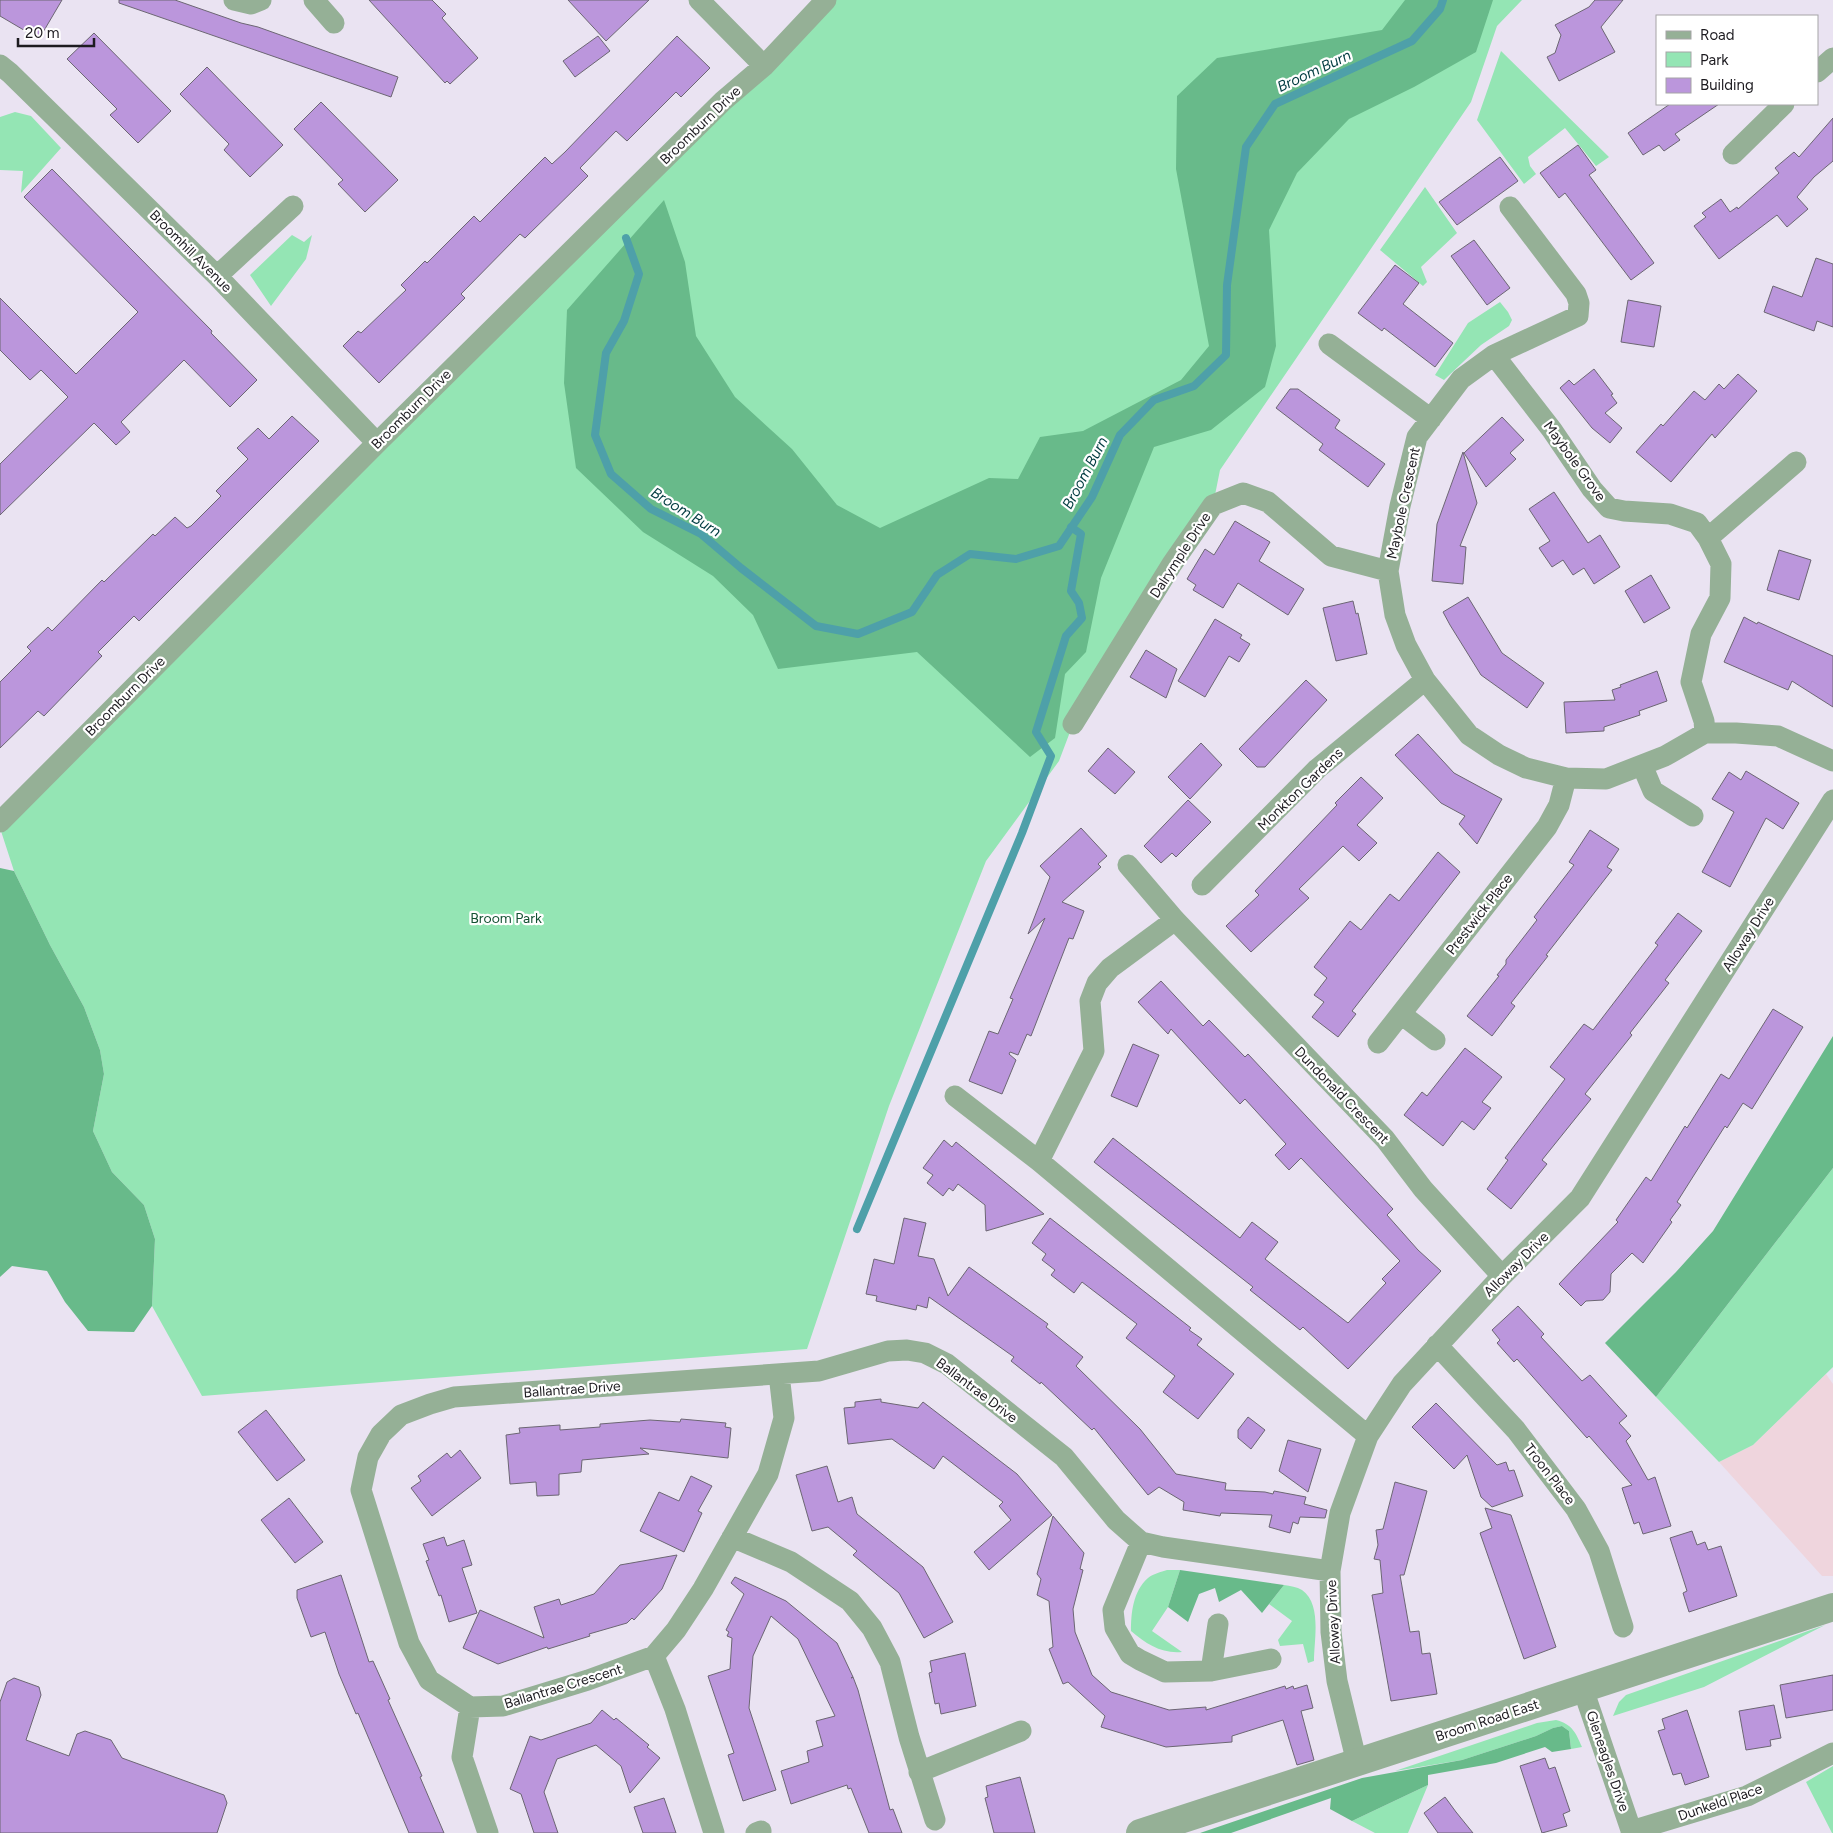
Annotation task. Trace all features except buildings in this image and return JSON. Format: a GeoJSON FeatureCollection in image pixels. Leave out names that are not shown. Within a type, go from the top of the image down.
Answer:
{"type":"FeatureCollection","features":[{"type":"Feature","properties":{"kind":"street"},"geometry":{"type":"LineString","coordinates":[[234,0],[251,4],[261,0]]}},
{"type":"Feature","properties":{"kind":"street"},"geometry":{"type":"LineString","coordinates":[[314,0],[334,23]]}},
{"type":"Feature","properties":{"kind":"street"},"geometry":{"type":"LineString","coordinates":[[699,0],[764,66]]}},
{"type":"Feature","properties":{"kind":"street","name":"Broomburn Drive"},"geometry":{"type":"LineString","coordinates":[[0,822],[377,443],[716,108],[764,66],[826,0]]}},
{"type":"Feature","properties":{"kind":"street"},"geometry":{"type":"LineString","coordinates":[[1818,71],[1833,58]]}},
{"type":"Feature","properties":{"kind":"street","name":"Broomhill Avenue"},"geometry":{"type":"LineString","coordinates":[[3,73],[218,276],[377,443]]}},
{"type":"Feature","properties":{"kind":"street"},"geometry":{"type":"LineString","coordinates":[[1733,154],[1783,105]]}},
{"type":"Feature","properties":{"kind":"street"},"geometry":{"type":"LineString","coordinates":[[218,276],[293,206]]}},
{"type":"Feature","properties":{"kind":"street","name":"Maybole Crescent"},"geometry":{"type":"LineString","coordinates":[[1510,207],[1576,294],[1579,303],[1578,316],[1494,355],[1461,379],[1417,437],[1400,506],[1388,571],[1395,615],[1406,645],[1425,680],[1469,735],[1499,755],[1526,768],[1566,778],[1606,779],[1666,756],[1705,733]]}},
{"type":"Feature","properties":{"kind":"street"},"geometry":{"type":"LineString","coordinates":[[1329,344],[1431,419]]}},
{"type":"Feature","properties":{"kind":"street","name":"Maybole Grove"},"geometry":{"type":"LineString","coordinates":[[1494,355],[1552,430],[1592,489],[1609,508],[1624,511],[1670,514],[1697,523],[1708,538],[1721,564],[1720,598],[1701,634],[1691,682],[1704,721],[1705,733]]}},
{"type":"Feature","properties":{"kind":"street"},"geometry":{"type":"LineString","coordinates":[[1708,538],[1796,462]]}},
{"type":"Feature","properties":{"kind":"street","name":"Dalrymple Drive"},"geometry":{"type":"LineString","coordinates":[[1073,724],[1172,564],[1213,505],[1243,493],[1268,502],[1331,556],[1388,571]]}},
{"type":"Feature","properties":{"kind":"street","name":"Monkton Gardens"},"geometry":{"type":"LineString","coordinates":[[1202,885],[1317,768],[1425,680]]}},
{"type":"Feature","properties":{"kind":"street"},"geometry":{"type":"LineString","coordinates":[[1705,733],[1778,736],[1833,761]]}},
{"type":"Feature","properties":{"kind":"street"},"geometry":{"type":"LineString","coordinates":[[1642,765],[1653,791],[1693,816]]}},
{"type":"Feature","properties":{"kind":"street","name":"Prestwick Place"},"geometry":{"type":"LineString","coordinates":[[1378,1043],[1547,828],[1559,805],[1566,778]]}},
{"type":"Feature","properties":{"kind":"street","name":"Alloway Drive"},"geometry":{"type":"LineString","coordinates":[[1357,1763],[1337,1681],[1331,1632],[1330,1571],[1340,1513],[1368,1436],[1402,1384],[1502,1276],[1580,1198],[1833,800]]}},
{"type":"Feature","properties":{"kind":"street","name":"Dundonald Crescent"},"geometry":{"type":"LineString","coordinates":[[1128,865],[1175,920],[1385,1139],[1423,1189],[1502,1276]]}},
{"type":"Feature","properties":{"kind":"street"},"geometry":{"type":"LineString","coordinates":[[1039,1161],[1094,1051],[1090,1001],[1096,983],[1110,968],[1175,920]]}},
{"type":"Feature","properties":{"kind":"street"},"geometry":{"type":"LineString","coordinates":[[1401,1014],[1435,1040]]}},
{"type":"Feature","properties":{"kind":"street"},"geometry":{"type":"LineString","coordinates":[[955,1096],[1039,1161],[1368,1436]]}},
{"type":"Feature","properties":{"kind":"street","name":"Troon Place"},"geometry":{"type":"LineString","coordinates":[[1437,1345],[1516,1430],[1576,1509],[1601,1556],[1623,1627]]}},
{"type":"Feature","properties":{"kind":"street","name":"Ballantrae Drive"},"geometry":{"type":"LineString","coordinates":[[470,1706],[428,1680],[409,1643],[361,1490],[368,1457],[381,1434],[401,1415],[454,1397],[820,1371],[888,1351],[907,1350],[925,1353],[947,1364],[1064,1457],[1116,1520],[1141,1542],[1163,1547],[1330,1571]]}},
{"type":"Feature","properties":{"kind":"street","name":"Ballantrae Crescent"},"geometry":{"type":"LineString","coordinates":[[470,1706],[503,1706],[588,1680],[654,1656],[676,1630],[703,1589],[768,1474],[784,1418],[780,1374]]}},
{"type":"Feature","properties":{"kind":"street"},"geometry":{"type":"LineString","coordinates":[[732,1537],[792,1562],[850,1601],[872,1628],[890,1662],[919,1772],[935,1820]]}},
{"type":"Feature","properties":{"kind":"street"},"geometry":{"type":"LineString","coordinates":[[1141,1542],[1113,1610],[1115,1628],[1130,1654],[1165,1672],[1211,1671],[1271,1659]]}},
{"type":"Feature","properties":{"kind":"street","name":"Broom Road East"},"geometry":{"type":"LineString","coordinates":[[1140,1833],[1833,1607]]}},
{"type":"Feature","properties":{"kind":"street"},"geometry":{"type":"LineString","coordinates":[[1211,1671],[1218,1624]]}},
{"type":"Feature","properties":{"kind":"street"},"geometry":{"type":"LineString","coordinates":[[654,1656],[675,1709],[714,1833]]}},
{"type":"Feature","properties":{"kind":"street","name":"Gleneagles Drive"},"geometry":{"type":"LineString","coordinates":[[1583,1689],[1632,1832]]}},
{"type":"Feature","properties":{"kind":"street"},"geometry":{"type":"LineString","coordinates":[[470,1706],[462,1757],[488,1833]]}},
{"type":"Feature","properties":{"kind":"street"},"geometry":{"type":"LineString","coordinates":[[919,1772],[1021,1731]]}},
{"type":"Feature","properties":{"kind":"street","name":"Dunkeld Place"},"geometry":{"type":"LineString","coordinates":[[1632,1832],[1747,1796],[1833,1753]]}},
{"type":"Feature","properties":{"kind":"shaded area"},"geometry":{"type":"Polygon","coordinates":[[[1826,1374],[1833,1384],[1833,1576],[1822,1576],[1719,1462],[1753,1445],[1826,1374]]]}},
{"type":"Feature","properties":{"kind":"green space","name":"Broom Park"},"geometry":{"type":"Polygon","coordinates":[[[826,0],[1522,0],[1497,26],[1471,102],[1220,470],[1213,505],[1073,724],[1059,761],[986,861],[889,1106],[807,1349],[202,1396],[152,1306],[155,1239],[144,1205],[112,1172],[93,1131],[104,1074],[100,1050],[84,1007],[50,945],[14,871],[0,828],[826,0]]]}},
{"type":"Feature","properties":{"kind":"green space"},"geometry":{"type":"Polygon","coordinates":[[[1405,0],[1493,0],[1476,52],[1414,87],[1349,119],[1297,173],[1269,230],[1276,346],[1265,387],[1211,430],[1154,447],[1101,578],[1086,652],[1065,674],[1055,738],[1030,757],[917,652],[778,669],[753,615],[713,576],[643,532],[576,468],[564,383],[567,310],[664,200],[685,262],[696,336],[735,397],[792,449],[837,505],[880,528],[989,478],[1018,479],[1040,437],[1083,431],[1181,380],[1209,346],[1176,169],[1177,96],[1217,58],[1382,30],[1405,0]]]}},
{"type":"Feature","properties":{"kind":"green space"},"geometry":{"type":"Polygon","coordinates":[[[1501,51],[1609,157],[1596,166],[1565,128],[1528,157],[1530,166],[1536,174],[1524,184],[1477,120],[1501,51]]]}},
{"type":"Feature","properties":{"kind":"green space"},"geometry":{"type":"Polygon","coordinates":[[[15,112],[31,116],[61,148],[21,193],[23,171],[0,170],[0,117],[15,112]]]}},
{"type":"Feature","properties":{"kind":"green space"},"geometry":{"type":"Polygon","coordinates":[[[1425,187],[1457,233],[1421,267],[1427,282],[1423,286],[1380,250],[1425,187]]]}},
{"type":"Feature","properties":{"kind":"green space"},"geometry":{"type":"Polygon","coordinates":[[[292,235],[304,242],[312,235],[306,259],[271,306],[250,275],[292,235]]]}},
{"type":"Feature","properties":{"kind":"green space"},"geometry":{"type":"Polygon","coordinates":[[[1500,302],[1512,320],[1509,326],[1481,345],[1444,380],[1435,375],[1468,323],[1500,302]]]}},
{"type":"Feature","properties":{"kind":"green space"},"geometry":{"type":"Polygon","coordinates":[[[0,868],[14,871],[50,945],[84,1007],[100,1050],[104,1074],[93,1131],[112,1172],[144,1205],[155,1239],[152,1306],[134,1332],[88,1331],[65,1302],[47,1271],[12,1266],[0,1277],[0,868]]]}},
{"type":"Feature","properties":{"kind":"green space"},"geometry":{"type":"Polygon","coordinates":[[[1833,1036],[1833,1168],[1656,1397],[1605,1343],[1676,1272],[1713,1231],[1833,1036]]]}},
{"type":"Feature","properties":{"kind":"green space"},"geometry":{"type":"Polygon","coordinates":[[[1833,1168],[1833,1367],[1753,1445],[1719,1462],[1656,1397],[1833,1168]]]}},
{"type":"Feature","properties":{"kind":"green space"},"geometry":{"type":"Polygon","coordinates":[[[1167,1570],[1180,1570],[1168,1607],[1152,1631],[1182,1652],[1161,1650],[1142,1640],[1131,1631],[1132,1610],[1139,1589],[1150,1577],[1167,1570]]]}},
{"type":"Feature","properties":{"kind":"green space"},"geometry":{"type":"Polygon","coordinates":[[[1180,1570],[1284,1585],[1262,1613],[1241,1590],[1219,1602],[1215,1588],[1199,1594],[1188,1622],[1168,1607],[1180,1570]]]}},
{"type":"Feature","properties":{"kind":"green space"},"geometry":{"type":"Polygon","coordinates":[[[1284,1585],[1302,1590],[1312,1604],[1316,1623],[1314,1661],[1308,1663],[1303,1644],[1280,1646],[1278,1640],[1292,1621],[1269,1604],[1284,1585]]]}},
{"type":"Feature","properties":{"kind":"green space"},"geometry":{"type":"Polygon","coordinates":[[[1825,1625],[1704,1687],[1613,1716],[1619,1702],[1626,1695],[1825,1625]]]}},
{"type":"Feature","properties":{"kind":"green space"},"geometry":{"type":"Polygon","coordinates":[[[1556,1720],[1566,1724],[1573,1730],[1582,1747],[1571,1749],[1569,1731],[1562,1726],[1462,1760],[1395,1771],[1537,1723],[1556,1720]]]}},
{"type":"Feature","properties":{"kind":"green space"},"geometry":{"type":"Polygon","coordinates":[[[1562,1726],[1569,1731],[1571,1749],[1552,1752],[1545,1747],[1496,1763],[1428,1775],[1428,1785],[1352,1821],[1330,1809],[1331,1798],[1231,1833],[1200,1833],[1362,1778],[1462,1760],[1562,1726]]]}},
{"type":"Feature","properties":{"kind":"green space"},"geometry":{"type":"Polygon","coordinates":[[[1833,1766],[1833,1833],[1832,1833],[1806,1782],[1833,1766]]]}},
{"type":"Feature","properties":{"kind":"green space"},"geometry":{"type":"Polygon","coordinates":[[[1428,1785],[1408,1833],[1375,1833],[1352,1821],[1428,1785]]]}},
{"type":"Feature","properties":{"kind":"waterway","name":"Broom Burn"},"geometry":{"type":"LineString","coordinates":[[626,238],[639,274],[624,321],[606,353],[595,435],[611,474],[651,509],[701,534],[741,568],[816,626],[858,634],[912,612],[937,575],[970,554],[1016,559],[1059,546],[1092,497],[1120,435],[1154,400],[1194,386],[1226,355],[1227,285],[1246,147],[1275,104],[1412,41],[1440,9],[1443,0]]}},
{"type":"Feature","properties":{"kind":"waterway"},"geometry":{"type":"LineString","coordinates":[[857,1229],[1022,833],[1051,756],[1036,732],[1066,636],[1082,618],[1079,603],[1071,591],[1081,534],[1071,527]]}}]}
